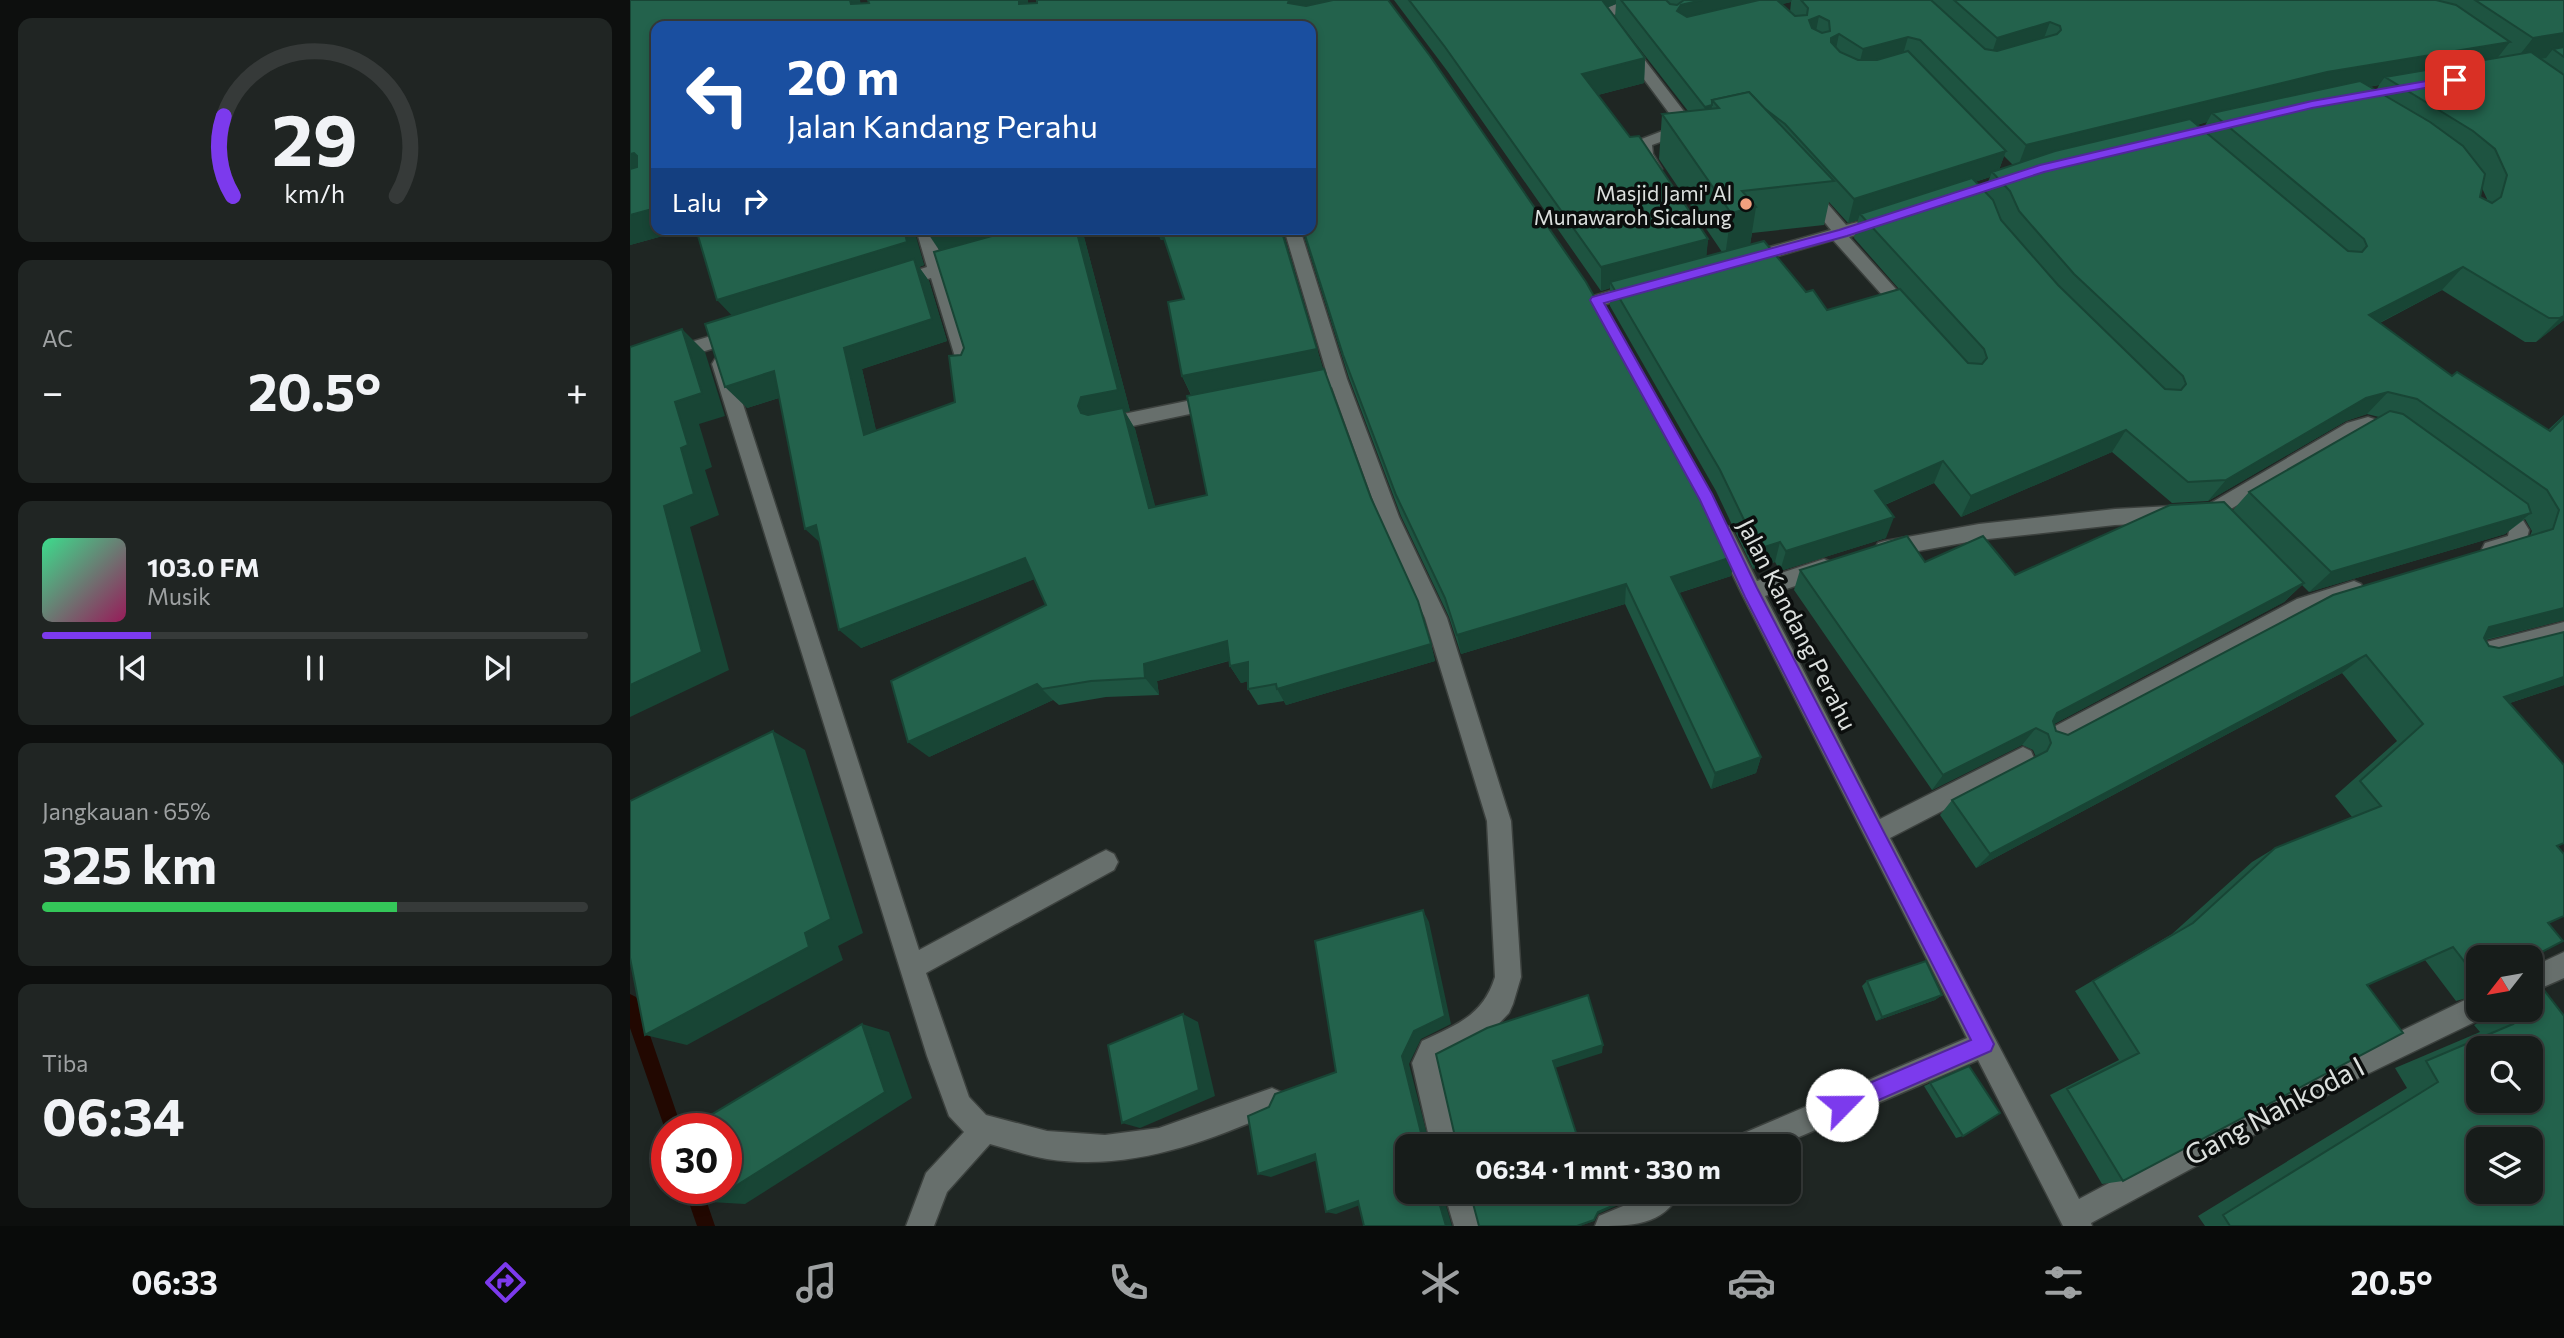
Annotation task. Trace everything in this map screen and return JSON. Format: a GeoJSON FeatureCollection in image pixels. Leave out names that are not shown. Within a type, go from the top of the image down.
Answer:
{"type":"FeatureCollection","features":[{"type":"Feature","properties":{"kind":"street"},"geometry":{"type":"LineString","coordinates":[[1647,0],[1606,11],[1604,16],[1687,127],[1697,138],[1708,139]]}},
{"type":"Feature","properties":{"kind":"street"},"geometry":{"type":"LineString","coordinates":[[1667,188],[1645,154],[1644,143],[1687,127]]}},
{"type":"Feature","properties":{"kind":"street"},"geometry":{"type":"LineString","coordinates":[[1794,176],[1840,234],[1921,327]]}},
{"type":"Feature","properties":{"kind":"street"},"geometry":{"type":"LineString","coordinates":[[1733,263],[1892,217]]}},
{"type":"Feature","properties":{"kind":"street"},"geometry":{"type":"LineString","coordinates":[[926,235],[968,370]]}},
{"type":"Feature","properties":{"kind":"street"},"geometry":{"type":"LineString","coordinates":[[1294,235],[1338,379],[1390,517],[1436,618],[1499,821],[1508,977],[1500,1004],[1476,1028],[1431,1050],[1425,1063],[1442,1134]]}},
{"type":"Feature","properties":{"kind":"street"},"geometry":{"type":"LineString","coordinates":[[883,287],[989,255]]}},
{"type":"Feature","properties":{"kind":"street"},"geometry":{"type":"LineString","coordinates":[[1610,325],[1592,295],[1658,284]]}},
{"type":"Feature","properties":{"kind":"street"},"geometry":{"type":"LineString","coordinates":[[630,367],[753,330]]}},
{"type":"Feature","properties":{"kind":"street"},"geometry":{"type":"LineString","coordinates":[[713,342],[940,1056],[959,1106],[978,1127],[1047,1145],[1105,1149],[1159,1142],[1272,1101]]}},
{"type":"Feature","properties":{"kind":"street"},"geometry":{"type":"LineString","coordinates":[[1275,391],[1338,379]]}},
{"type":"Feature","properties":{"kind":"street"},"geometry":{"type":"LineString","coordinates":[[1102,426],[1237,398]]}},
{"type":"Feature","properties":{"kind":"street"},"geometry":{"type":"LineString","coordinates":[[1862,556],[1887,548],[1979,532],[2115,517],[2213,512],[2354,428],[2368,424],[2387,428],[2409,445]]}},
{"type":"Feature","properties":{"kind":"street"},"geometry":{"type":"LineString","coordinates":[[2477,494],[2511,518],[2519,530],[2518,541],[2478,553]]}},
{"type":"Feature","properties":{"kind":"street","name":"Jalan Kandang Perahu"},"geometry":{"type":"LineString","coordinates":[[1712,510],[1751,592],[2075,1222]]}},
{"type":"Feature","properties":{"kind":"street"},"geometry":{"type":"LineString","coordinates":[[2213,512],[2231,531]]}},
{"type":"Feature","properties":{"kind":"street"},"geometry":{"type":"LineString","coordinates":[[1751,592],[1838,564]]}},
{"type":"Feature","properties":{"kind":"street"},"geometry":{"type":"LineString","coordinates":[[2052,739],[2304,606],[2371,585]]}},
{"type":"Feature","properties":{"kind":"street"},"geometry":{"type":"LineString","coordinates":[[2286,587],[2304,606]]}},
{"type":"Feature","properties":{"kind":"street"},"geometry":{"type":"LineString","coordinates":[[2472,655],[2564,631]]}},
{"type":"Feature","properties":{"kind":"street"},"geometry":{"type":"LineString","coordinates":[[1875,834],[2023,758]]}},
{"type":"Feature","properties":{"kind":"street"},"geometry":{"type":"LineString","coordinates":[[912,967],[1106,862]]}},
{"type":"Feature","properties":{"kind":"street"},"geometry":{"type":"LineString","coordinates":[[2543,975],[2564,965]]}},
{"type":"Feature","properties":{"kind":"street","name":"Gang Nahkoda I"},"geometry":{"type":"LineString","coordinates":[[2075,1222],[2346,1071],[2466,1013]]}},
{"type":"Feature","properties":{"kind":"street"},"geometry":{"type":"LineString","coordinates":[[1775,1134],[1984,1044]]}},
{"type":"Feature","properties":{"kind":"street"},"geometry":{"type":"LineString","coordinates":[[920,1226],[936,1183],[985,1129]]}},
{"type":"Feature","properties":{"kind":"street"},"geometry":{"type":"LineString","coordinates":[[1462,1204],[1468,1226]]}},
{"type":"Feature","properties":{"kind":"street"},"geometry":{"type":"LineString","coordinates":[[1609,1226],[1650,1209],[1655,1204]]}},
{"type":"Feature","properties":{"kind":"building"},"geometry":{"type":"Polygon","coordinates":[[[630,0],[850,0],[851,4],[869,3],[868,0],[1019,0],[1019,4],[1037,3],[1037,0],[1289,0],[1288,3],[1306,6],[1333,0],[1388,0],[1430,56],[1586,282],[1698,480],[1735,556],[1671,577],[1761,757],[1715,773],[1626,584],[1457,635],[1445,598],[1396,495],[1343,355],[1305,235],[1316,235],[1316,21],[651,21],[651,209],[630,215],[630,169],[637,167],[637,156],[630,154],[630,0]]]}},
{"type":"Feature","properties":{"kind":"building"},"geometry":{"type":"Polygon","coordinates":[[[1409,0],[1602,0],[1645,58],[1582,74],[1630,137],[1639,136],[1708,239],[1601,267],[1409,0]]]}},
{"type":"Feature","properties":{"kind":"building"},"geometry":{"type":"Polygon","coordinates":[[[1621,0],[1666,0],[1677,5],[1684,0],[1702,0],[1681,5],[1677,11],[1687,17],[1759,0],[1777,0],[1795,16],[1807,15],[1808,8],[1801,0],[1931,0],[1985,49],[1997,51],[2057,34],[2061,30],[2060,26],[2050,22],[1997,38],[1954,0],[2436,0],[2456,5],[2510,42],[2327,72],[2026,145],[1920,40],[1908,37],[1863,49],[1839,34],[1831,38],[1831,42],[1840,52],[1858,60],[1877,60],[1908,51],[2006,151],[1854,199],[1785,124],[1749,92],[1712,100],[1712,105],[1705,107],[1621,0]],[[1819,16],[1809,20],[1812,28],[1822,33],[1830,31],[1829,21],[1819,16]]]}},
{"type":"Feature","properties":{"kind":"building"},"geometry":{"type":"Polygon","coordinates":[[[2475,0],[2564,0],[2564,33],[2533,38],[2475,0]]]}},
{"type":"Feature","properties":{"kind":"building"},"geometry":{"type":"Polygon","coordinates":[[[2564,47],[2564,57],[2553,49],[2564,47]]]}},
{"type":"Feature","properties":{"kind":"building"},"geometry":{"type":"Polygon","coordinates":[[[2531,52],[2564,75],[2564,316],[2549,318],[2463,267],[2369,315],[2452,376],[2457,372],[2550,431],[2564,417],[2564,608],[2489,627],[2484,638],[2489,646],[2499,648],[2564,632],[2564,677],[2504,697],[2564,765],[2564,843],[2557,846],[2564,854],[2564,916],[2548,923],[2563,941],[2543,951],[2543,945],[2466,945],[2466,964],[2453,947],[2367,985],[2403,1033],[2123,1181],[2067,1089],[2139,1053],[2093,981],[2193,923],[2275,848],[2381,806],[2360,781],[2423,724],[2366,655],[1990,854],[1952,800],[2047,751],[2051,743],[2048,734],[2036,728],[1943,775],[1800,570],[1907,536],[1925,562],[1983,536],[2015,575],[2170,505],[2224,502],[2304,583],[2057,713],[2053,721],[2056,731],[2068,735],[2333,595],[2553,529],[2559,510],[2547,490],[2417,399],[2388,392],[2366,398],[2226,480],[2188,482],[2126,430],[1971,496],[1943,461],[1875,491],[1894,517],[1786,551],[1780,542],[1758,549],[1720,470],[1610,282],[1764,241],[1806,292],[1813,290],[1827,310],[1900,289],[1968,363],[1982,364],[1987,358],[1984,349],[1860,214],[1972,178],[1993,200],[2001,220],[2058,285],[2165,389],[2181,390],[2186,384],[2183,376],[2074,274],[2019,211],[2010,191],[1992,172],[2055,151],[2190,119],[2348,251],[2362,252],[2367,246],[2364,239],[2212,113],[2360,81],[2430,122],[2463,146],[2485,174],[2480,197],[2492,203],[2501,197],[2507,175],[2495,149],[2473,131],[2385,77],[2531,52]]]}},
{"type":"Feature","properties":{"kind":"building"},"geometry":{"type":"Polygon","coordinates":[[[1749,92],[1834,181],[1742,191],[1756,207],[1731,213],[1662,114],[1719,108],[1712,100],[1749,92]]]}},
{"type":"Feature","properties":{"kind":"building"},"geometry":{"type":"Polygon","coordinates":[[[698,235],[905,235],[907,242],[717,300],[698,235]]]}},
{"type":"Feature","properties":{"kind":"building"},"geometry":{"type":"Polygon","coordinates":[[[995,235],[1078,235],[1118,390],[1081,397],[1078,406],[1081,413],[1088,415],[1123,408],[1149,508],[1207,495],[1187,396],[1324,369],[1371,498],[1418,601],[1431,644],[1277,689],[1276,684],[1248,689],[1248,662],[1230,666],[1227,641],[1144,664],[1145,678],[1091,681],[1042,689],[1037,684],[908,742],[891,681],[1046,605],[1025,558],[839,630],[816,525],[805,529],[774,371],[725,387],[705,324],[914,259],[932,319],[844,348],[864,435],[955,402],[949,356],[961,355],[964,348],[934,252],[995,235]]]}},
{"type":"Feature","properties":{"kind":"building"},"geometry":{"type":"Polygon","coordinates":[[[1163,235],[1283,235],[1317,349],[1182,376],[1168,302],[1184,299],[1163,235]]]}},
{"type":"Feature","properties":{"kind":"building"},"geometry":{"type":"Polygon","coordinates":[[[682,329],[702,393],[675,402],[688,445],[681,448],[694,494],[664,506],[702,652],[630,685],[630,347],[682,329]]]}},
{"type":"Feature","properties":{"kind":"building"},"geometry":{"type":"Polygon","coordinates":[[[2390,411],[2403,414],[2528,504],[2531,513],[2331,572],[2249,492],[2390,411]]]}},
{"type":"Feature","properties":{"kind":"building"},"geometry":{"type":"Polygon","coordinates":[[[773,731],[831,919],[805,933],[809,947],[645,1035],[630,958],[630,801],[773,731]]]}},
{"type":"Feature","properties":{"kind":"building"},"geometry":{"type":"Polygon","coordinates":[[[1423,910],[1445,1016],[1414,1031],[1402,1056],[1421,1134],[1395,1134],[1395,1204],[1440,1204],[1446,1226],[1364,1226],[1358,1201],[1326,1212],[1315,1154],[1258,1174],[1248,1116],[1269,1107],[1275,1094],[1336,1072],[1315,941],[1423,910]]]}},
{"type":"Feature","properties":{"kind":"building"},"geometry":{"type":"Polygon","coordinates":[[[1926,961],[1942,995],[1882,1017],[1867,981],[1926,961]]]}},
{"type":"Feature","properties":{"kind":"building"},"geometry":{"type":"Polygon","coordinates":[[[2543,989],[2564,1016],[2564,1226],[2230,1226],[2223,1215],[2438,1082],[2426,1061],[2466,1044],[2466,1113],[2543,1113],[2543,1036],[2485,1036],[2513,1024],[2511,1022],[2543,1022],[2543,989]]]}},
{"type":"Feature","properties":{"kind":"building"},"geometry":{"type":"Polygon","coordinates":[[[1588,995],[1603,1045],[1553,1061],[1576,1134],[1454,1134],[1436,1054],[1487,1028],[1588,995]]]}},
{"type":"Feature","properties":{"kind":"building"},"geometry":{"type":"Polygon","coordinates":[[[1183,1014],[1199,1090],[1122,1123],[1108,1045],[1183,1014]]]}},
{"type":"Feature","properties":{"kind":"building"},"geometry":{"type":"Polygon","coordinates":[[[862,1024],[885,1092],[742,1182],[742,1113],[714,1113],[862,1024]]]}},
{"type":"Feature","properties":{"kind":"building"},"geometry":{"type":"Polygon","coordinates":[[[1969,1066],[2000,1113],[1963,1136],[1930,1083],[1969,1066]]]}},
{"type":"Feature","properties":{"kind":"building"},"geometry":{"type":"Polygon","coordinates":[[[1473,1204],[1617,1204],[1598,1212],[1594,1220],[1577,1226],[1479,1226],[1473,1204]]]}},
{"type":"Feature","properties":{"kind":"waterway"},"geometry":{"type":"LineString","coordinates":[[630,1003],[668,1113]]}},
{"type":"Feature","properties":{"kind":"waterway"},"geometry":{"type":"LineString","coordinates":[[698,1204],[706,1226]]}},
{"type":"Feature","properties":{"kind":"place","name":"Masjid Jami' Al Munawaroh Sicalung"},"geometry":{"type":"Point","coordinates":[1746,204]}},
{"type":"Feature","properties":{"kind":"route"},"geometry":{"type":"LineString","coordinates":[[1842,1105],[1984,1044],[1751,592],[1707,498],[1596,300],[1843,233],[2040,169],[2312,104],[2455,80]]}}]}
